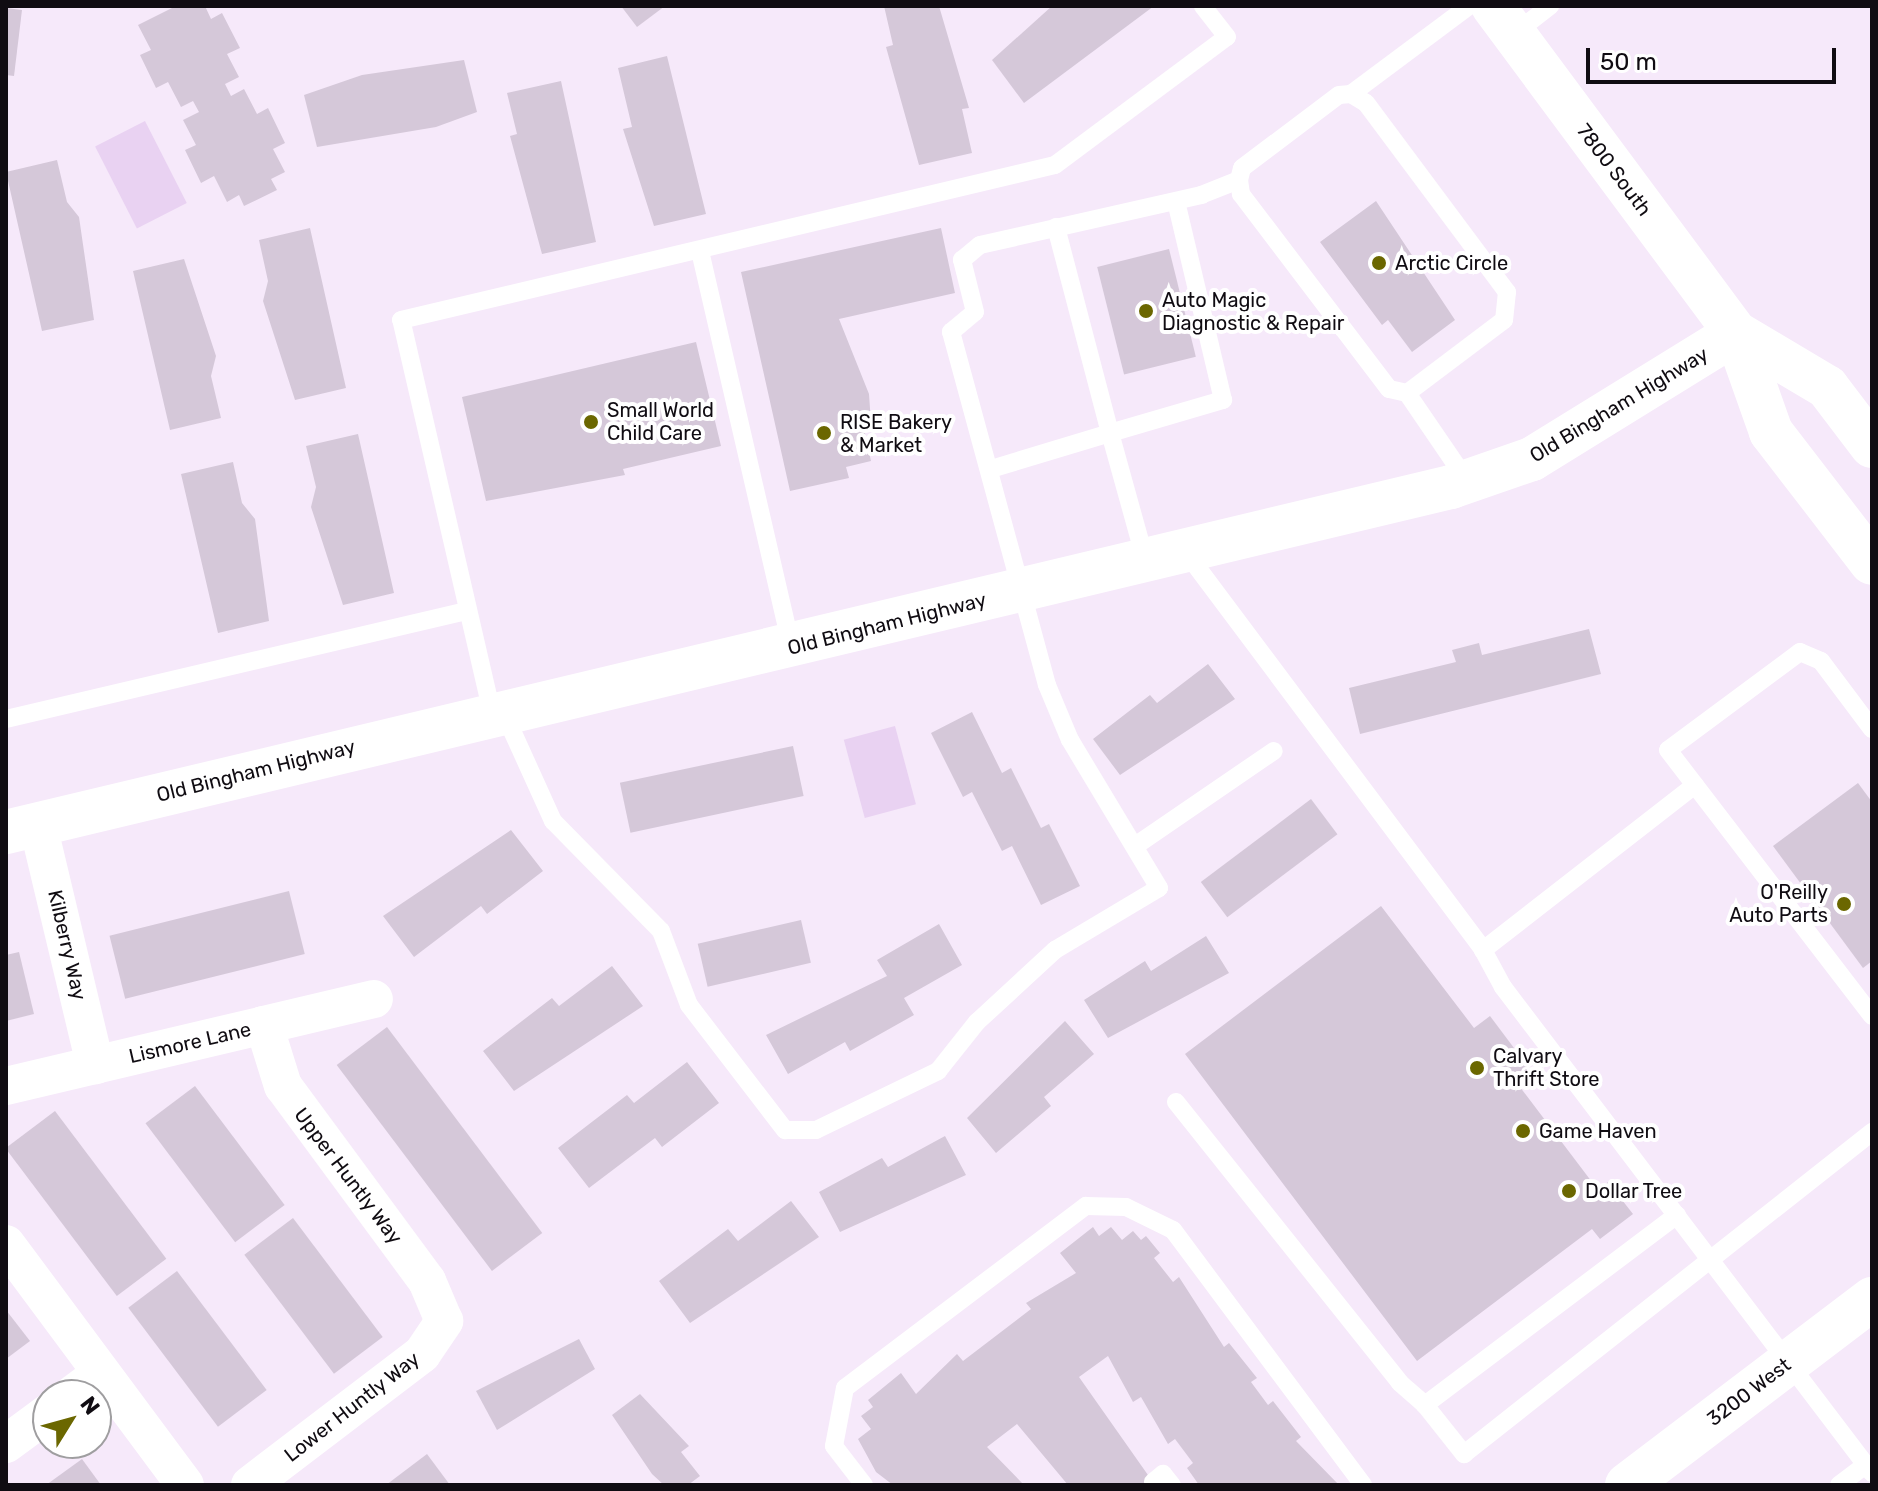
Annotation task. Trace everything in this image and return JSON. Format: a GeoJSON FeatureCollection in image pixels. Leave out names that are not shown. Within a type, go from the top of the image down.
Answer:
{"type":"FeatureCollection","features":[{"type":"Feature","properties":{"kind":"street","name":"7800 South"},"geometry":{"type":"LineString","coordinates":[[1503,20],[1736,333],[1771,432],[1872,563]]}},
{"type":"Feature","properties":{"kind":"street","name":"7800 South"},"geometry":{"type":"LineString","coordinates":[[1736,333],[1827,387],[1872,446]]}},
{"type":"Feature","properties":{"kind":"street","name":"Old Bingham Highway"},"geometry":{"type":"LineString","coordinates":[[22,829],[498,712],[791,647],[1467,481],[1532,459],[1736,333]]}},
{"type":"Feature","properties":{"kind":"street","name":"Kilberry Way"},"geometry":{"type":"LineString","coordinates":[[22,829],[95,1065]]}},
{"type":"Feature","properties":{"kind":"street","name":"Lismore Lane"},"geometry":{"type":"LineString","coordinates":[[6,1086],[374,999]]}},
{"type":"Feature","properties":{"kind":"street","name":"Upper Huntly Way"},"geometry":{"type":"LineString","coordinates":[[264,1025],[283,1086],[427,1281],[444,1321]]}},
{"type":"Feature","properties":{"kind":"street"},"geometry":{"type":"LineString","coordinates":[[6,1244],[84,1379]]}},
{"type":"Feature","properties":{"kind":"street","name":"3200 West"},"geometry":{"type":"LineString","coordinates":[[1627,1485],[1872,1299]]}},
{"type":"Feature","properties":{"kind":"street","name":"Lower Huntly Way"},"geometry":{"type":"LineString","coordinates":[[250,1485],[422,1354],[444,1321]]}},
{"type":"Feature","properties":{"kind":"street"},"geometry":{"type":"LineString","coordinates":[[112,1410],[185,1485]]}},
{"type":"Feature","properties":{"kind":"street"},"geometry":{"type":"LineString","coordinates":[[6,1444],[32,1425]]}},
{"type":"Feature","properties":{"kind":"lane"},"geometry":{"type":"LineString","coordinates":[[1203,6],[1227,37],[1055,165],[401,320],[468,611],[498,712],[553,821],[661,931],[689,1005],[785,1130],[816,1130],[860,1106],[888,1102],[953,1060],[977,1022],[1055,950],[1159,888],[1070,740],[1047,685],[1025,590],[951,332],[975,312],[962,260],[980,245],[1176,201],[1239,180]]}},
{"type":"Feature","properties":{"kind":"lane"},"geometry":{"type":"LineString","coordinates":[[1467,481],[1407,393],[1389,389],[1241,194],[1239,180],[1242,168],[1339,95],[1351,94],[1469,6]]}},
{"type":"Feature","properties":{"kind":"lane"},"geometry":{"type":"LineString","coordinates":[[1503,20],[1550,6]]}},
{"type":"Feature","properties":{"kind":"lane"},"geometry":{"type":"LineString","coordinates":[[1351,94],[1366,103],[1510,302],[1504,320],[1407,393]]}},
{"type":"Feature","properties":{"kind":"lane"},"geometry":{"type":"LineString","coordinates":[[991,469],[1223,400],[1176,201]]}},
{"type":"Feature","properties":{"kind":"lane"},"geometry":{"type":"LineString","coordinates":[[1056,227],[1110,433],[1165,556],[1483,950],[1710,1260],[1869,1469],[1839,1485]]}},
{"type":"Feature","properties":{"kind":"lane"},"geometry":{"type":"LineString","coordinates":[[700,251],[791,647]]}},
{"type":"Feature","properties":{"kind":"lane"},"geometry":{"type":"LineString","coordinates":[[6,719],[468,611]]}},
{"type":"Feature","properties":{"kind":"lane"},"geometry":{"type":"LineString","coordinates":[[1872,729],[1821,661],[1800,652],[1668,750],[1872,1016]]}},
{"type":"Feature","properties":{"kind":"lane"},"geometry":{"type":"LineString","coordinates":[[1135,846],[1274,751]]}},
{"type":"Feature","properties":{"kind":"lane"},"geometry":{"type":"LineString","coordinates":[[1483,950],[1695,785]]}},
{"type":"Feature","properties":{"kind":"lane"},"geometry":{"type":"LineString","coordinates":[[1176,1102],[1400,1383],[1425,1405],[1464,1454],[1872,1132]]}},
{"type":"Feature","properties":{"kind":"lane"},"geometry":{"type":"LineString","coordinates":[[864,1485],[834,1446],[845,1388],[1086,1206],[1126,1207],[1173,1230],[1363,1485]]}},
{"type":"Feature","properties":{"kind":"lane"},"geometry":{"type":"LineString","coordinates":[[1425,1405],[1677,1215]]}},
{"type":"Feature","properties":{"kind":"shaded area"},"geometry":{"type":"Polygon","coordinates":[[[145,121],[187,203],[137,228],[95,146],[145,121]]]}},
{"type":"Feature","properties":{"kind":"shaded area"},"geometry":{"type":"Polygon","coordinates":[[[895,726],[916,804],[865,818],[844,740],[895,726]]]}},
{"type":"Feature","properties":{"kind":"building"},"geometry":{"type":"Polygon","coordinates":[[[176,6],[205,6],[211,19],[222,13],[240,48],[227,54],[239,77],[225,84],[231,96],[244,89],[257,114],[268,108],[285,143],[273,149],[285,172],[271,179],[277,190],[244,206],[239,195],[227,202],[214,176],[201,183],[185,150],[196,145],[183,120],[199,112],[193,101],[181,107],[168,82],[156,88],[140,55],[151,50],[138,25],[176,6]]]}},
{"type":"Feature","properties":{"kind":"building"},"geometry":{"type":"Polygon","coordinates":[[[621,6],[665,6],[637,27],[621,6]]]}},
{"type":"Feature","properties":{"kind":"building"},"geometry":{"type":"Polygon","coordinates":[[[884,6],[939,6],[969,108],[962,109],[972,153],[919,165],[886,47],[893,45],[884,6]]]}},
{"type":"Feature","properties":{"kind":"building"},"geometry":{"type":"Polygon","coordinates":[[[1052,6],[1154,6],[1024,103],[992,60],[1052,6]]]}},
{"type":"Feature","properties":{"kind":"building"},"geometry":{"type":"Polygon","coordinates":[[[6,8],[22,10],[14,76],[6,75],[6,8]]]}},
{"type":"Feature","properties":{"kind":"building"},"geometry":{"type":"Polygon","coordinates":[[[667,56],[706,214],[654,226],[623,129],[632,127],[618,68],[667,56]]]}},
{"type":"Feature","properties":{"kind":"building"},"geometry":{"type":"Polygon","coordinates":[[[464,60],[477,112],[436,127],[317,147],[304,95],[362,75],[464,60]]]}},
{"type":"Feature","properties":{"kind":"building"},"geometry":{"type":"Polygon","coordinates":[[[561,81],[596,242],[542,254],[510,136],[517,134],[507,93],[561,81]]]}},
{"type":"Feature","properties":{"kind":"building"},"geometry":{"type":"Polygon","coordinates":[[[57,160],[67,202],[79,217],[94,320],[42,331],[6,172],[57,160]]]}},
{"type":"Feature","properties":{"kind":"building","name":"Arctic Circle"},"geometry":{"type":"Polygon","coordinates":[[[1376,201],[1455,320],[1412,352],[1388,320],[1382,325],[1320,242],[1376,201]]]}},
{"type":"Feature","properties":{"kind":"building"},"geometry":{"type":"Polygon","coordinates":[[[310,228],[346,388],[295,400],[263,301],[268,281],[259,240],[310,228]]]}},
{"type":"Feature","properties":{"kind":"building"},"geometry":{"type":"Polygon","coordinates":[[[941,228],[955,293],[839,319],[869,394],[871,423],[863,424],[871,461],[846,467],[849,478],[790,491],[741,272],[941,228]]]}},
{"type":"Feature","properties":{"kind":"building","name":"Auto Magic Diagnostic & Repair"},"geometry":{"type":"Polygon","coordinates":[[[1169,249],[1196,357],[1124,375],[1097,267],[1169,249]]]}},
{"type":"Feature","properties":{"kind":"building"},"geometry":{"type":"Polygon","coordinates":[[[184,259],[216,356],[211,376],[221,418],[170,430],[133,271],[184,259]]]}},
{"type":"Feature","properties":{"kind":"building","name":"Small World Child Care"},"geometry":{"type":"Polygon","coordinates":[[[696,342],[721,446],[623,469],[625,475],[486,501],[462,397],[696,342]]]}},
{"type":"Feature","properties":{"kind":"building"},"geometry":{"type":"Polygon","coordinates":[[[358,434],[394,593],[343,605],[311,507],[316,487],[306,446],[358,434]]]}},
{"type":"Feature","properties":{"kind":"building"},"geometry":{"type":"Polygon","coordinates":[[[233,462],[242,503],[255,519],[269,621],[218,633],[181,474],[233,462]]]}},
{"type":"Feature","properties":{"kind":"building"},"geometry":{"type":"Polygon","coordinates":[[[1589,629],[1601,674],[1360,734],[1349,688],[1456,662],[1452,650],[1479,643],[1482,655],[1589,629]]]}},
{"type":"Feature","properties":{"kind":"building"},"geometry":{"type":"Polygon","coordinates":[[[1208,664],[1235,699],[1120,775],[1093,739],[1150,695],[1157,703],[1208,664]]]}},
{"type":"Feature","properties":{"kind":"building"},"geometry":{"type":"Polygon","coordinates":[[[972,712],[1002,773],[1011,768],[1041,828],[1049,824],[1080,886],[1041,905],[1012,846],[1002,851],[972,792],[963,797],[931,733],[972,712]]]}},
{"type":"Feature","properties":{"kind":"building"},"geometry":{"type":"Polygon","coordinates":[[[793,746],[804,796],[630,833],[620,783],[793,746]]]}},
{"type":"Feature","properties":{"kind":"building","name":"O'Reilly Auto Parts"},"geometry":{"type":"Polygon","coordinates":[[[1858,783],[1872,802],[1872,961],[1863,968],[1773,846],[1858,783]]]}},
{"type":"Feature","properties":{"kind":"building"},"geometry":{"type":"Polygon","coordinates":[[[1311,799],[1337,834],[1227,917],[1201,882],[1311,799]]]}},
{"type":"Feature","properties":{"kind":"building"},"geometry":{"type":"Polygon","coordinates":[[[511,830],[543,871],[487,914],[481,906],[414,957],[383,916],[511,830]]]}},
{"type":"Feature","properties":{"kind":"building"},"geometry":{"type":"Polygon","coordinates":[[[289,891],[305,954],[125,999],[109,936],[289,891]]]}},
{"type":"Feature","properties":{"kind":"building"},"geometry":{"type":"Polygon","coordinates":[[[1381,906],[1474,1028],[1490,1016],[1535,1076],[1520,1087],[1598,1190],[1608,1182],[1633,1214],[1600,1239],[1592,1229],[1417,1361],[1185,1054],[1381,906]]]}},
{"type":"Feature","properties":{"kind":"building"},"geometry":{"type":"Polygon","coordinates":[[[801,920],[811,963],[708,987],[698,944],[801,920]]]}},
{"type":"Feature","properties":{"kind":"building"},"geometry":{"type":"Polygon","coordinates":[[[939,924],[962,965],[904,998],[914,1015],[850,1051],[845,1042],[788,1074],[766,1035],[887,976],[877,960],[939,924]]]}},
{"type":"Feature","properties":{"kind":"building"},"geometry":{"type":"Polygon","coordinates":[[[1206,936],[1229,973],[1108,1038],[1084,1000],[1145,961],[1151,971],[1206,936]]]}},
{"type":"Feature","properties":{"kind":"building"},"geometry":{"type":"Polygon","coordinates":[[[19,952],[34,1014],[6,1021],[6,955],[19,952]]]}},
{"type":"Feature","properties":{"kind":"building"},"geometry":{"type":"Polygon","coordinates":[[[612,966],[643,1006],[514,1091],[483,1051],[552,998],[559,1006],[612,966]]]}},
{"type":"Feature","properties":{"kind":"building"},"geometry":{"type":"Polygon","coordinates":[[[1065,1021],[1094,1054],[1044,1097],[1051,1106],[996,1153],[967,1118],[1065,1021]]]}},
{"type":"Feature","properties":{"kind":"building"},"geometry":{"type":"Polygon","coordinates":[[[387,1027],[542,1233],[492,1271],[337,1065],[387,1027]]]}},
{"type":"Feature","properties":{"kind":"building"},"geometry":{"type":"Polygon","coordinates":[[[687,1062],[719,1103],[662,1147],[655,1138],[589,1188],[558,1148],[627,1095],[634,1103],[687,1062]]]}},
{"type":"Feature","properties":{"kind":"building"},"geometry":{"type":"Polygon","coordinates":[[[195,1086],[285,1205],[235,1242],[145,1123],[195,1086]]]}},
{"type":"Feature","properties":{"kind":"building"},"geometry":{"type":"Polygon","coordinates":[[[55,1111],[166,1259],[117,1296],[6,1149],[55,1111]]]}},
{"type":"Feature","properties":{"kind":"building"},"geometry":{"type":"Polygon","coordinates":[[[945,1136],[966,1175],[840,1232],[819,1192],[882,1158],[888,1167],[945,1136]]]}},
{"type":"Feature","properties":{"kind":"building"},"geometry":{"type":"Polygon","coordinates":[[[791,1201],[819,1237],[690,1323],[659,1281],[728,1229],[738,1241],[791,1201]]]}},
{"type":"Feature","properties":{"kind":"building"},"geometry":{"type":"Polygon","coordinates":[[[293,1218],[383,1337],[334,1374],[244,1255],[293,1218]]]}},
{"type":"Feature","properties":{"kind":"building"},"geometry":{"type":"Polygon","coordinates":[[[1093,1227],[1099,1236],[1111,1227],[1122,1240],[1133,1231],[1141,1240],[1146,1236],[1160,1253],[1154,1258],[1173,1282],[1179,1277],[1224,1347],[1229,1343],[1257,1378],[1251,1382],[1268,1405],[1273,1401],[1301,1437],[1296,1441],[1339,1485],[1199,1485],[1187,1468],[1193,1463],[1175,1439],[1168,1444],[1141,1397],[1133,1402],[1108,1356],[1079,1377],[1155,1485],[1068,1485],[1017,1424],[987,1447],[1024,1485],[893,1485],[876,1472],[858,1439],[871,1429],[861,1416],[873,1407],[868,1400],[901,1373],[916,1394],[957,1354],[963,1361],[1031,1309],[1026,1303],[1076,1273],[1060,1253],[1093,1227]]]}},
{"type":"Feature","properties":{"kind":"building"},"geometry":{"type":"Polygon","coordinates":[[[177,1271],[267,1390],[218,1427],[128,1308],[177,1271]]]}},
{"type":"Feature","properties":{"kind":"building"},"geometry":{"type":"Polygon","coordinates":[[[6,1310],[30,1341],[6,1359],[6,1310]]]}},
{"type":"Feature","properties":{"kind":"building"},"geometry":{"type":"Polygon","coordinates":[[[579,1339],[595,1369],[497,1430],[476,1391],[579,1339]]]}},
{"type":"Feature","properties":{"kind":"building"},"geometry":{"type":"Polygon","coordinates":[[[640,1394],[689,1446],[681,1452],[700,1476],[688,1485],[664,1485],[652,1474],[612,1415],[640,1394]]]}},
{"type":"Feature","properties":{"kind":"building"},"geometry":{"type":"Polygon","coordinates":[[[427,1454],[450,1485],[386,1485],[427,1454]]]}},
{"type":"Feature","properties":{"kind":"building"},"geometry":{"type":"Polygon","coordinates":[[[82,1459],[101,1485],[46,1485],[82,1459]]]}},
{"type":"Feature","properties":{"kind":"place","name":"Arctic Circle"},"geometry":{"type":"Point","coordinates":[1379,263]}},
{"type":"Feature","properties":{"kind":"place","name":"Auto Magic Diagnostic & Repair"},"geometry":{"type":"Point","coordinates":[1146,311]}},
{"type":"Feature","properties":{"kind":"place","name":"Small World Child Care"},"geometry":{"type":"Point","coordinates":[591,422]}},
{"type":"Feature","properties":{"kind":"place","name":"RISE Bakery & Market"},"geometry":{"type":"Point","coordinates":[824,433]}},
{"type":"Feature","properties":{"kind":"place","name":"O'Reilly Auto Parts"},"geometry":{"type":"Point","coordinates":[1844,904]}},
{"type":"Feature","properties":{"kind":"place","name":"Calvary Thrift Store"},"geometry":{"type":"Point","coordinates":[1477,1068]}},
{"type":"Feature","properties":{"kind":"place","name":"Game Haven"},"geometry":{"type":"Point","coordinates":[1523,1131]}},
{"type":"Feature","properties":{"kind":"place","name":"Dollar Tree"},"geometry":{"type":"Point","coordinates":[1569,1191]}}]}
